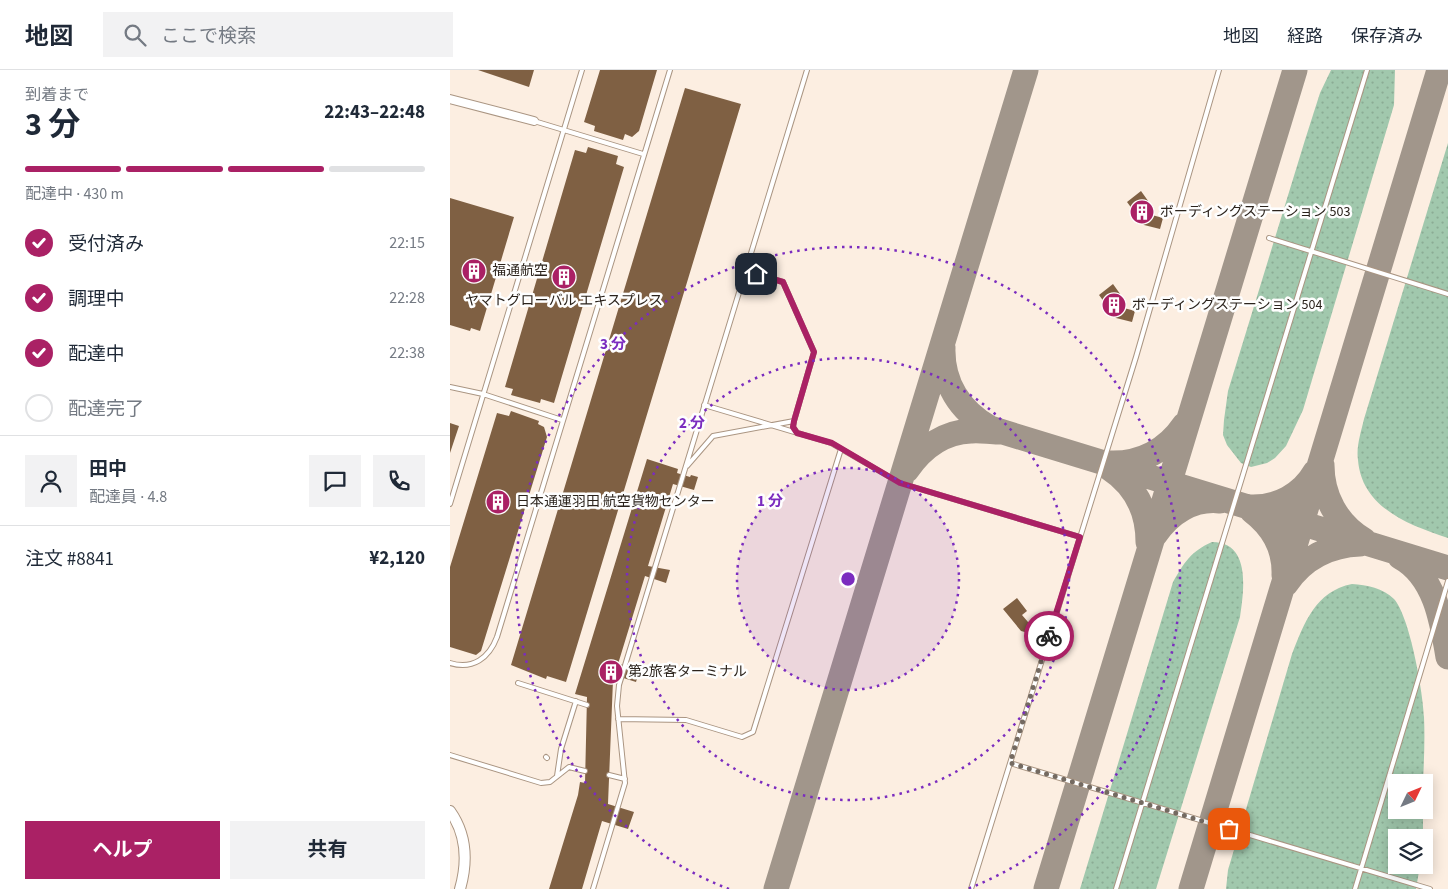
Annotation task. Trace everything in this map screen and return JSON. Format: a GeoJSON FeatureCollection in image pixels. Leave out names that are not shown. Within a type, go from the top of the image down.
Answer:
{"type":"FeatureCollection","features":[{"type":"Feature","properties":{"kind":"street"},"geometry":{"type":"LineString","coordinates":[[450,99],[534,121]]}},
{"type":"Feature","properties":{"kind":"street"},"geometry":{"type":"LineString","coordinates":[[450,811],[459,826],[465,846],[465,868],[460,889]]}},
{"type":"Feature","properties":{"kind":"lane"},"geometry":{"type":"LineString","coordinates":[[450,504],[562,130],[582,70]]}},
{"type":"Feature","properties":{"kind":"lane"},"geometry":{"type":"LineString","coordinates":[[450,663],[461,666],[470,665],[485,658],[492,650],[670,70]]}},
{"type":"Feature","properties":{"kind":"lane"},"geometry":{"type":"LineString","coordinates":[[593,889],[624,789],[625,779],[618,719],[614,706],[619,685],[807,70]]}},
{"type":"Feature","properties":{"kind":"lane"},"geometry":{"type":"LineString","coordinates":[[971,889],[1184,196],[1219,70]]}},
{"type":"Feature","properties":{"kind":"lane"},"geometry":{"type":"LineString","coordinates":[[1116,889],[1367,70]]}},
{"type":"Feature","properties":{"kind":"lane"},"geometry":{"type":"LineString","coordinates":[[534,121],[643,154]]}},
{"type":"Feature","properties":{"kind":"lane"},"geometry":{"type":"LineString","coordinates":[[1269,238],[1448,294]]}},
{"type":"Feature","properties":{"kind":"lane"},"geometry":{"type":"LineString","coordinates":[[750,256],[756,274],[783,282],[814,352],[794,421],[793,427],[797,433]]}},
{"type":"Feature","properties":{"kind":"lane"},"geometry":{"type":"LineString","coordinates":[[450,386],[483,394],[562,420]]}},
{"type":"Feature","properties":{"kind":"lane"},"geometry":{"type":"LineString","coordinates":[[704,405],[832,443],[900,483],[1080,537]]}},
{"type":"Feature","properties":{"kind":"lane"},"geometry":{"type":"LineString","coordinates":[[685,470],[698,451],[713,436],[794,421]]}},
{"type":"Feature","properties":{"kind":"lane"},"geometry":{"type":"LineString","coordinates":[[618,719],[686,720],[742,737],[754,732],[841,449]]}},
{"type":"Feature","properties":{"kind":"lane"},"geometry":{"type":"LineString","coordinates":[[1354,889],[1448,581]]}},
{"type":"Feature","properties":{"kind":"lane"},"geometry":{"type":"LineString","coordinates":[[518,683],[587,705]]}},
{"type":"Feature","properties":{"kind":"lane"},"geometry":{"type":"LineString","coordinates":[[557,776],[561,749],[576,701]]}},
{"type":"Feature","properties":{"kind":"lane"},"geometry":{"type":"LineString","coordinates":[[451,755],[541,783],[550,782],[569,767],[585,772]]}},
{"type":"Feature","properties":{"kind":"lane"},"geometry":{"type":"LineString","coordinates":[[1010,763],[1430,889]]}},
{"type":"Feature","properties":{"kind":"lane"},"geometry":{"type":"LineString","coordinates":[[609,775],[625,779]]}},
{"type":"Feature","properties":{"kind":"green space"},"geometry":{"type":"Polygon","coordinates":[[[1331,70],[1395,70],[1394,105],[1303,410],[1286,446],[1275,458],[1267,463],[1251,467],[1241,463],[1227,445],[1223,435],[1228,391],[1320,93],[1331,70]]]}},
{"type":"Feature","properties":{"kind":"green space"},"geometry":{"type":"Polygon","coordinates":[[[1448,143],[1448,538],[1403,520],[1378,502],[1368,491],[1361,477],[1358,450],[1364,419],[1448,143]]]}},
{"type":"Feature","properties":{"kind":"green space"},"geometry":{"type":"Polygon","coordinates":[[[1212,542],[1225,544],[1233,550],[1239,559],[1243,581],[1240,617],[1156,889],[1080,889],[1173,582],[1189,558],[1199,549],[1212,542]]]}},
{"type":"Feature","properties":{"kind":"green space"},"geometry":{"type":"Polygon","coordinates":[[[1352,584],[1363,585],[1390,595],[1400,608],[1415,655],[1424,717],[1423,774],[1388,774],[1388,819],[1423,819],[1423,829],[1388,829],[1388,874],[1418,874],[1416,889],[1226,889],[1228,870],[1292,654],[1313,610],[1320,601],[1340,588],[1352,584]]]}},
{"type":"Feature","properties":{"kind":"building"},"geometry":{"type":"Polygon","coordinates":[[[478,70],[534,70],[529,87],[478,70]]]}},
{"type":"Feature","properties":{"kind":"building"},"geometry":{"type":"Polygon","coordinates":[[[600,70],[657,70],[639,131],[632,137],[625,134],[623,140],[594,131],[595,126],[584,122],[600,70]]]}},
{"type":"Feature","properties":{"kind":"building"},"geometry":{"type":"Polygon","coordinates":[[[685,88],[741,104],[566,682],[547,676],[546,679],[511,665],[685,88]]]}},
{"type":"Feature","properties":{"kind":"building","name":"ヤマトグローバル エキスプレス"},"geometry":{"type":"Polygon","coordinates":[[[588,147],[618,156],[616,164],[624,167],[554,403],[541,399],[540,403],[511,395],[513,389],[505,387],[575,150],[586,153],[588,147]]]}},
{"type":"Feature","properties":{"kind":"building","name":"ボーディングステーション 503"},"geometry":{"type":"Polygon","coordinates":[[[1141,191],[1151,205],[1146,209],[1152,215],[1163,218],[1160,229],[1144,225],[1127,202],[1141,191]]]}},
{"type":"Feature","properties":{"kind":"building","name":"福通航空"},"geometry":{"type":"Polygon","coordinates":[[[450,198],[514,217],[480,331],[471,328],[470,331],[450,325],[450,198]]]}},
{"type":"Feature","properties":{"kind":"building","name":"ボーディングステーション 504"},"geometry":{"type":"Polygon","coordinates":[[[1113,284],[1123,298],[1118,302],[1124,308],[1135,311],[1132,322],[1116,318],[1099,295],[1113,284]]]}},
{"type":"Feature","properties":{"kind":"building","name":"日本通運羽田 航空貨物センター"},"geometry":{"type":"Polygon","coordinates":[[[511,411],[539,421],[538,424],[544,427],[547,437],[481,651],[476,655],[450,647],[450,567],[497,413],[509,416],[511,411]]]}},
{"type":"Feature","properties":{"kind":"building"},"geometry":{"type":"Polygon","coordinates":[[[450,423],[459,426],[450,453],[450,423]]]}},
{"type":"Feature","properties":{"kind":"building","name":"第2旅客ターミナル"},"geometry":{"type":"Polygon","coordinates":[[[647,459],[678,469],[677,473],[698,477],[694,490],[673,484],[648,566],[670,570],[666,583],[645,576],[618,664],[640,668],[636,682],[614,675],[613,680],[608,804],[634,812],[628,829],[602,821],[582,889],[549,889],[578,795],[580,782],[585,783],[587,697],[575,694],[647,459]]]}},
{"type":"Feature","properties":{"kind":"building"},"geometry":{"type":"Polygon","coordinates":[[[1017,598],[1027,611],[1022,615],[1028,622],[1039,625],[1036,635],[1021,631],[1003,609],[1017,598]]]}},
{"type":"Feature","properties":{"kind":"taxiway"},"geometry":{"type":"LineString","coordinates":[[776,889],[1026,70]]}},
{"type":"Feature","properties":{"kind":"taxiway"},"geometry":{"type":"LineString","coordinates":[[1046,889],[1295,70]]}},
{"type":"Feature","properties":{"kind":"taxiway"},"geometry":{"type":"LineString","coordinates":[[1191,889],[1439,70]]}},
{"type":"Feature","properties":{"kind":"taxiway"},"geometry":{"type":"LineString","coordinates":[[943,348],[946,373],[955,395],[970,413],[990,428],[1448,568]]}},
{"type":"Feature","properties":{"kind":"taxiway"},"geometry":{"type":"LineString","coordinates":[[1110,463],[1132,461],[1152,454],[1170,442],[1184,425]]}},
{"type":"Feature","properties":{"kind":"taxiway"},"geometry":{"type":"LineString","coordinates":[[907,470],[927,448],[952,434],[978,431],[998,432]]}},
{"type":"Feature","properties":{"kind":"taxiway"},"geometry":{"type":"LineString","coordinates":[[1322,465],[1325,488],[1333,508],[1346,526],[1364,540]]}},
{"type":"Feature","properties":{"kind":"taxiway"},"geometry":{"type":"LineString","coordinates":[[1109,468],[1126,482],[1143,509],[1148,542]]}},
{"type":"Feature","properties":{"kind":"taxiway"},"geometry":{"type":"LineString","coordinates":[[1250,507],[1270,505],[1288,498],[1303,487],[1315,472]]}},
{"type":"Feature","properties":{"kind":"taxiway"},"geometry":{"type":"LineString","coordinates":[[1155,535],[1168,520],[1183,509],[1201,502],[1220,501]]}},
{"type":"Feature","properties":{"kind":"taxiway"},"geometry":{"type":"LineString","coordinates":[[1252,511],[1272,531],[1280,547],[1284,575]]}},
{"type":"Feature","properties":{"kind":"taxiway"},"geometry":{"type":"LineString","coordinates":[[1286,584],[1301,567],[1318,555],[1338,547],[1360,544]]}},
{"type":"Feature","properties":{"kind":"taxiway"},"geometry":{"type":"LineString","coordinates":[[1400,557],[1412,565],[1429,587],[1443,629],[1448,657]]}},
{"type":"Feature","properties":{"kind":"way so far"},"geometry":{"type":"LineString","coordinates":[[1049,636],[1010,763],[1229,829]]}},
{"type":"Feature","properties":{"kind":"place","name":"ボーディングステーション 503"},"geometry":{"type":"Point","coordinates":[1142,212]}},
{"type":"Feature","properties":{"kind":"place","name":"福通航空"},"geometry":{"type":"Point","coordinates":[474,271]}},
{"type":"Feature","properties":{"kind":"place","name":"ヤマトグローバル エキスプレス"},"geometry":{"type":"Point","coordinates":[564,277]}},
{"type":"Feature","properties":{"kind":"place","name":"ボーディングステーション 504"},"geometry":{"type":"Point","coordinates":[1114,305]}},
{"type":"Feature","properties":{"kind":"place","name":"日本通運羽田 航空貨物センター"},"geometry":{"type":"Point","coordinates":[498,502]}},
{"type":"Feature","properties":{"kind":"place","name":"第2旅客ターミナル"},"geometry":{"type":"Point","coordinates":[611,672]}},
{"type":"Feature","properties":{"kind":"route"},"geometry":{"type":"LineString","coordinates":[[756,274],[783,282],[814,352],[794,421],[793,427],[797,433],[832,443],[900,483],[1080,537],[1049,636]]}}]}
